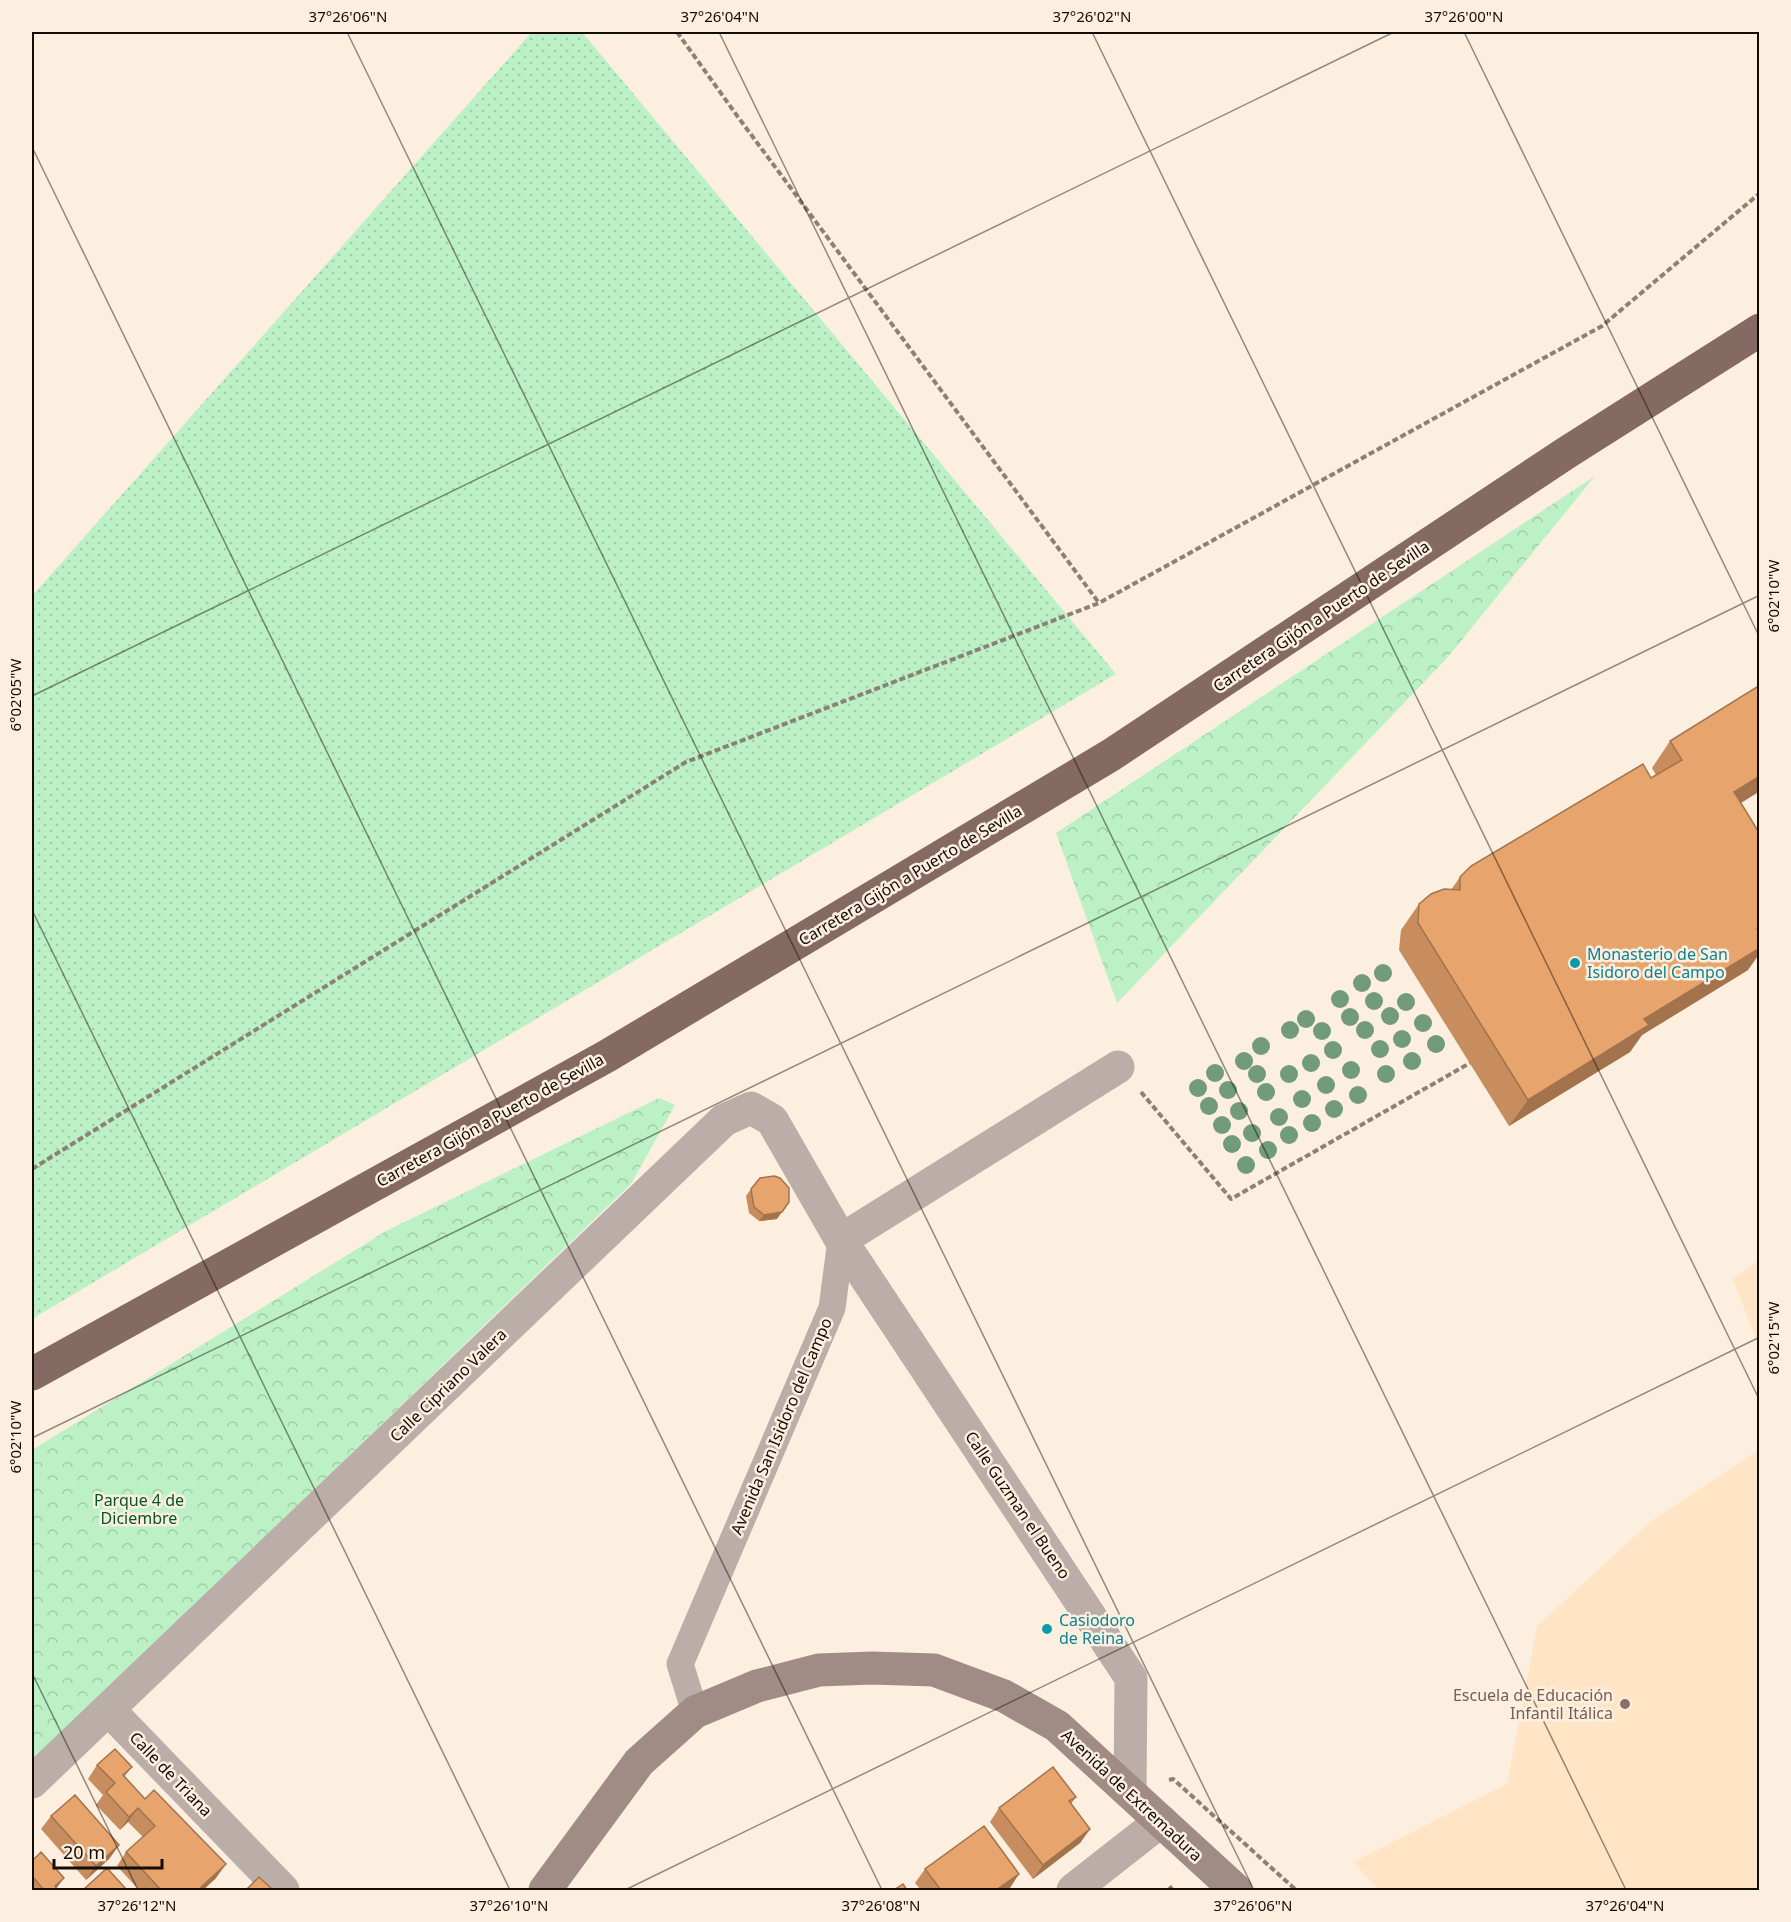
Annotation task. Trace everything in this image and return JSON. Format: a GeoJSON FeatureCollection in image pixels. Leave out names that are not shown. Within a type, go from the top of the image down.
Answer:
{"type":"FeatureCollection","features":[{"type":"Feature","properties":{"kind":"highway"},"geometry":{"type":"LineString","coordinates":[[1566,453],[1760,309]]}},
{"type":"Feature","properties":{"kind":"highway","name":"Carretera Gijón a Puerto de Sevilla"},"geometry":{"type":"LineString","coordinates":[[32,1374],[607,1056],[1101,762],[1566,453],[1760,330]]}},
{"type":"Feature","properties":{"kind":"main road","name":"Avenida de Extremadura"},"geometry":{"type":"LineString","coordinates":[[545,1890],[639,1762],[695,1712],[757,1686],[819,1670],[933,1670],[1004,1696],[1057,1726],[1130,1790],[1236,1890]]}},
{"type":"Feature","properties":{"kind":"street"},"geometry":{"type":"LineString","coordinates":[[841,1240],[1118,1067]]}},
{"type":"Feature","properties":{"kind":"street","name":"Calle Cipriano Valera"},"geometry":{"type":"LineString","coordinates":[[32,1782],[724,1120],[751,1108],[772,1120],[841,1240]]}},
{"type":"Feature","properties":{"kind":"street","name":"Avenida San Isidoro del Campo"},"geometry":{"type":"LineString","coordinates":[[695,1712],[680,1664],[832,1308],[841,1240]]}},
{"type":"Feature","properties":{"kind":"street","name":"Calle Guzman el Bueno"},"geometry":{"type":"LineString","coordinates":[[841,1240],[1131,1678],[1130,1790]]}},
{"type":"Feature","properties":{"kind":"street","name":"Calle de Triana"},"geometry":{"type":"LineString","coordinates":[[109,1710],[283,1890]]}},
{"type":"Feature","properties":{"kind":"street"},"geometry":{"type":"LineString","coordinates":[[1073,1890],[1161,1821]]}},
{"type":"Feature","properties":{"kind":"path"},"geometry":{"type":"LineString","coordinates":[[677,32],[1100,603]]}},
{"type":"Feature","properties":{"kind":"path"},"geometry":{"type":"LineString","coordinates":[[32,1169],[686,762],[1100,603],[1602,326],[1760,193]]}},
{"type":"Feature","properties":{"kind":"path"},"geometry":{"type":"LineString","coordinates":[[1118,1067],[1231,1199],[1470,1063]]}},
{"type":"Feature","properties":{"kind":"shaded area"},"geometry":{"type":"Polygon","coordinates":[[[1759,1260],[1759,1348],[1733,1279],[1759,1260]]]}},
{"type":"Feature","properties":{"kind":"shaded area","name":"Escuela de Educación Infantil Itálica"},"geometry":{"type":"Polygon","coordinates":[[[1759,1450],[1759,1890],[1379,1890],[1353,1862],[1507,1784],[1537,1626],[1651,1521],[1759,1450]]]}},
{"type":"Feature","properties":{"kind":"green space"},"geometry":{"type":"Polygon","coordinates":[[[532,32],[582,32],[1116,674],[32,1319],[32,596],[532,32]]]}},
{"type":"Feature","properties":{"kind":"green space"},"geometry":{"type":"Polygon","coordinates":[[[1595,476],[1447,658],[1117,1003],[1056,833],[1595,476]]]}},
{"type":"Feature","properties":{"kind":"green space","name":"Parque 4 de Diciembre"},"geometry":{"type":"Polygon","coordinates":[[[659,1098],[675,1105],[631,1184],[32,1761],[32,1450],[386,1231],[659,1098]]]}},
{"type":"Feature","properties":{"kind":"building","name":"Monasterio de San Isidoro del Campo"},"geometry":{"type":"Polygon","coordinates":[[[1760,685],[1760,776],[1734,792],[1760,834],[1760,928],[1757,929],[1760,933],[1760,948],[1644,1019],[1649,1025],[1528,1100],[1418,923],[1419,904],[1431,894],[1444,889],[1460,890],[1460,877],[1471,866],[1643,764],[1651,778],[1682,760],[1670,741],[1760,685]]]}},
{"type":"Feature","properties":{"kind":"building"},"geometry":{"type":"Polygon","coordinates":[[[774,1176],[780,1178],[789,1188],[789,1202],[782,1212],[764,1215],[754,1207],[751,1189],[760,1178],[774,1176]]]}},
{"type":"Feature","properties":{"kind":"building"},"geometry":{"type":"Polygon","coordinates":[[[115,1749],[132,1767],[123,1775],[145,1799],[154,1790],[226,1864],[198,1890],[161,1890],[126,1852],[155,1826],[138,1808],[129,1817],[106,1792],[115,1783],[97,1765],[115,1749]]]}},
{"type":"Feature","properties":{"kind":"building"},"geometry":{"type":"Polygon","coordinates":[[[1053,1767],[1076,1797],[1069,1801],[1090,1829],[1043,1865],[999,1808],[1053,1767]]]}},
{"type":"Feature","properties":{"kind":"building"},"geometry":{"type":"Polygon","coordinates":[[[75,1795],[119,1845],[96,1866],[51,1816],[75,1795]]]}},
{"type":"Feature","properties":{"kind":"building"},"geometry":{"type":"Polygon","coordinates":[[[984,1826],[1019,1874],[996,1890],[941,1890],[925,1869],[984,1826]]]}},
{"type":"Feature","properties":{"kind":"building"},"geometry":{"type":"Polygon","coordinates":[[[41,1852],[64,1878],[55,1886],[58,1890],[44,1890],[32,1876],[32,1859],[41,1852]]]}},
{"type":"Feature","properties":{"kind":"building"},"geometry":{"type":"Polygon","coordinates":[[[107,1868],[127,1890],[83,1890],[107,1868]]]}},
{"type":"Feature","properties":{"kind":"building"},"geometry":{"type":"Polygon","coordinates":[[[259,1877],[273,1890],[246,1890],[259,1877]]]}},
{"type":"Feature","properties":{"kind":"building"},"geometry":{"type":"Polygon","coordinates":[[[903,1884],[907,1890],[894,1890],[903,1884]]]}},
{"type":"Feature","properties":{"kind":"place","name":"Monasterio de San Isidoro del Campo"},"geometry":{"type":"Point","coordinates":[1575,963]}},
{"type":"Feature","properties":{"kind":"place","name":"Casiodoro de Reina"},"geometry":{"type":"Point","coordinates":[1047,1629]}},
{"type":"Feature","properties":{"kind":"place","name":"Escuela de Educación Infantil Itálica"},"geometry":{"type":"Point","coordinates":[1625,1704]}}]}
